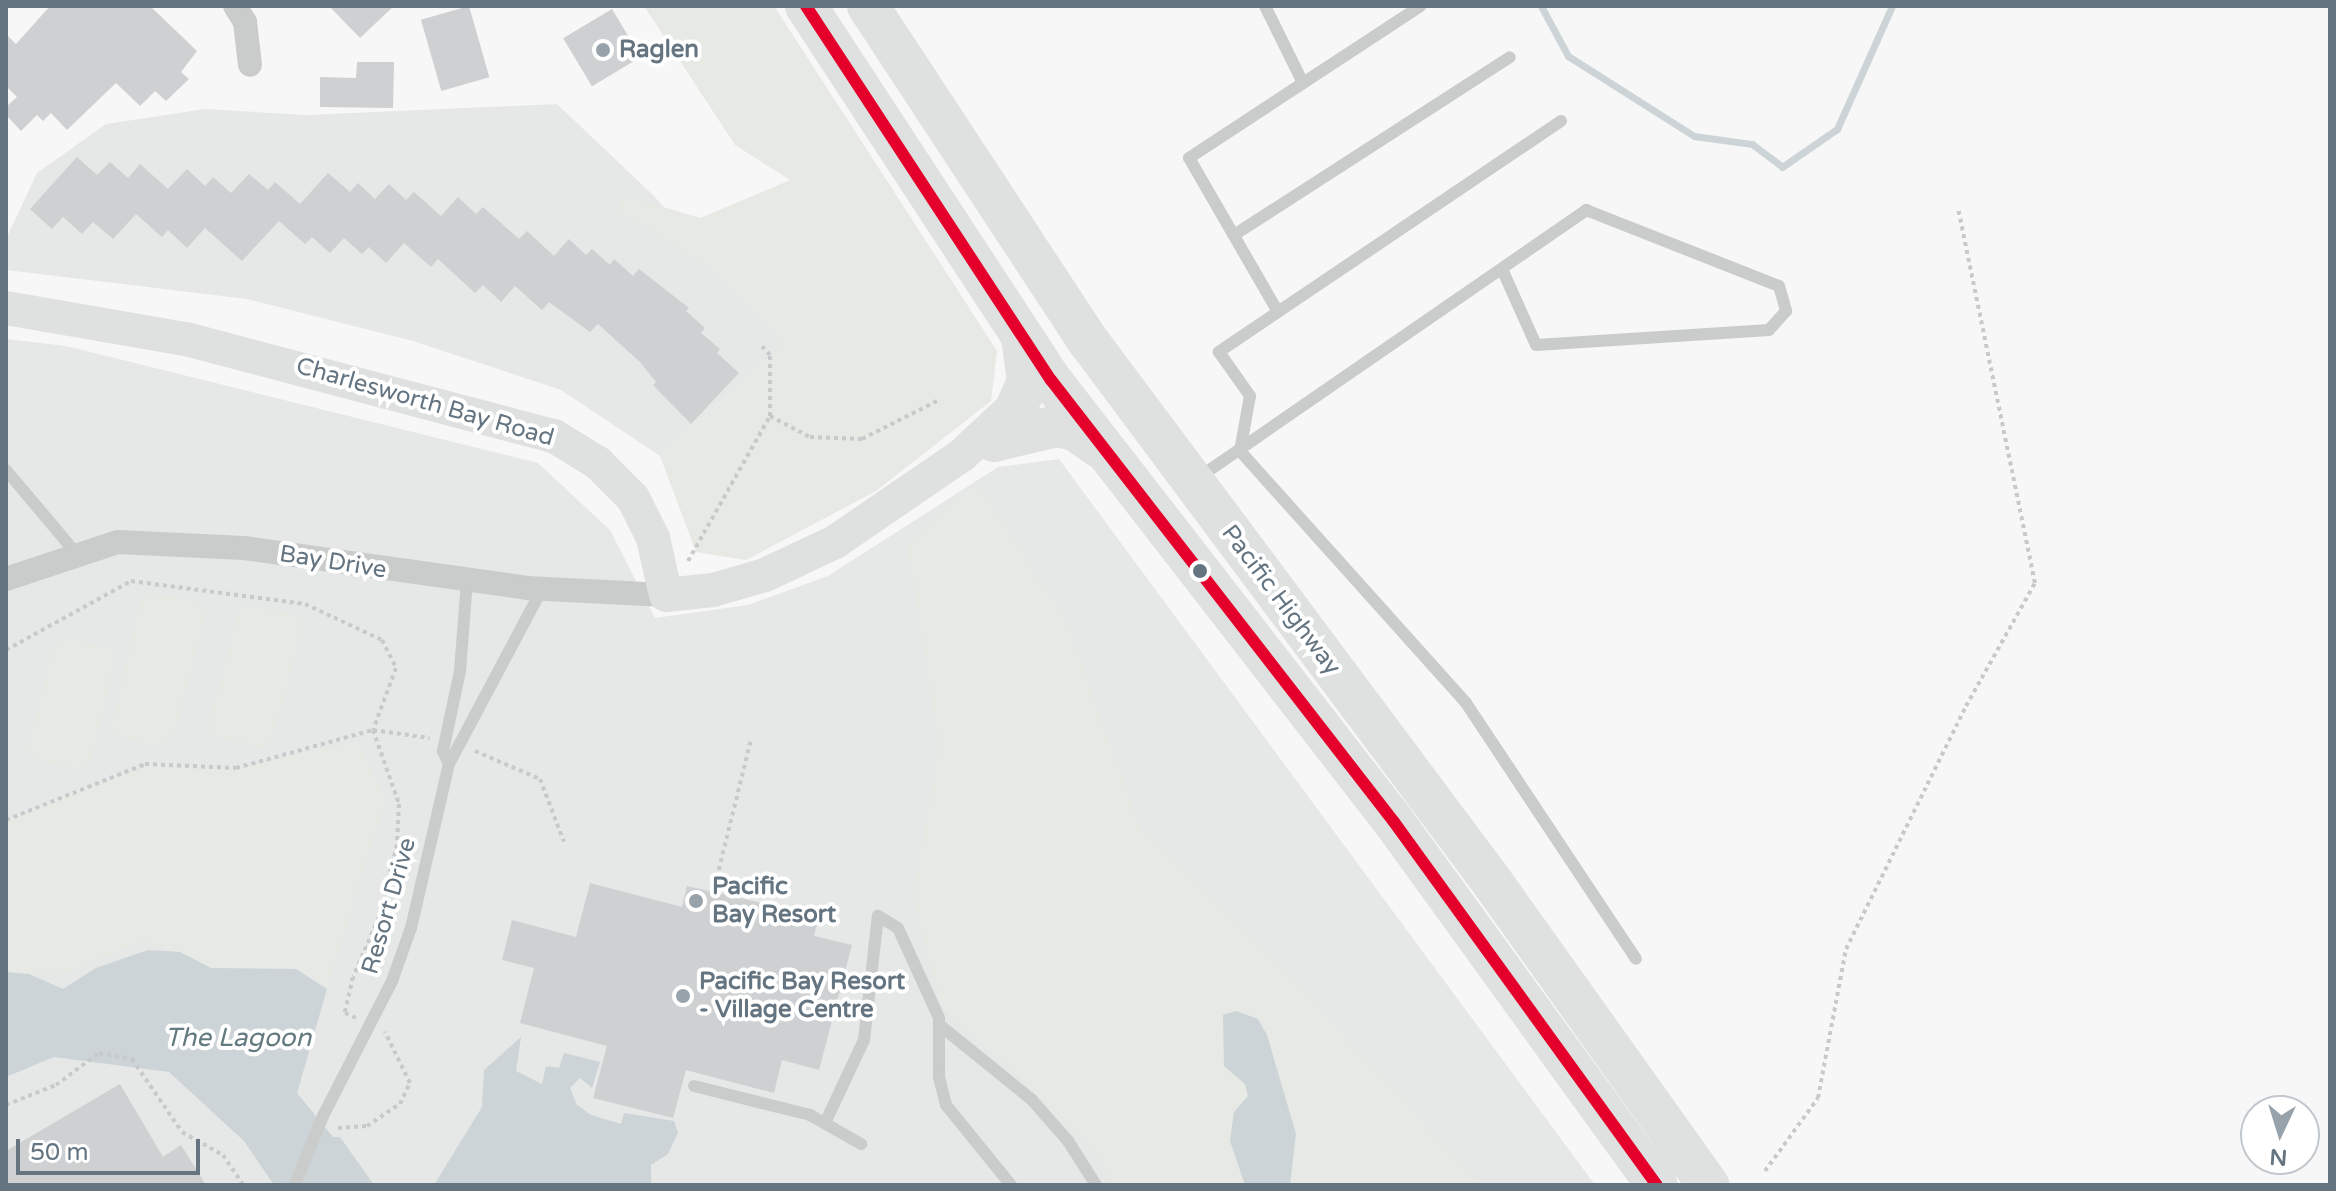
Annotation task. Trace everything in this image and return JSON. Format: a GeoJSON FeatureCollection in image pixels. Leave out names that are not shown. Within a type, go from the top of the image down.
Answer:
{"type":"FeatureCollection","features":[{"type":"Feature","properties":{"kind":"highway","name":"Pacific Highway"},"geometry":{"type":"LineString","coordinates":[[806,6],[1022,335],[1102,448],[1394,822],[1657,1185]]}},
{"type":"Feature","properties":{"kind":"highway","name":"Pacific Highway"},"geometry":{"type":"LineString","coordinates":[[868,6],[1012,229],[1192,482],[1674,1133],[1708,1185]]}},
{"type":"Feature","properties":{"kind":"highway"},"geometry":{"type":"LineString","coordinates":[[1012,229],[1060,350],[1060,387],[1099,401],[1202,530],[1271,586]]}},
{"type":"Feature","properties":{"kind":"highway"},"geometry":{"type":"LineString","coordinates":[[1017,406],[1028,381],[1022,335]]}},
{"type":"Feature","properties":{"kind":"highway"},"geometry":{"type":"LineString","coordinates":[[978,448],[1057,426],[1075,430],[1102,448]]}},
{"type":"Feature","properties":{"kind":"highway"},"geometry":{"type":"LineString","coordinates":[[1674,1133],[1747,1178]]}},
{"type":"Feature","properties":{"kind":"street"},"geometry":{"type":"LineString","coordinates":[[235,6],[245,22],[250,65]]}},
{"type":"Feature","properties":{"kind":"street","name":"Charlesworth Bay Road"},"geometry":{"type":"LineString","coordinates":[[6,308],[186,339],[554,436],[598,463],[633,498],[653,538],[666,595]]}},
{"type":"Feature","properties":{"kind":"street"},"geometry":{"type":"LineString","coordinates":[[978,448],[1017,406],[1060,387]]}},
{"type":"Feature","properties":{"kind":"street"},"geometry":{"type":"LineString","coordinates":[[666,595],[713,590],[799,561],[978,448],[1060,387]]}},
{"type":"Feature","properties":{"kind":"street","name":"Bay Drive"},"geometry":{"type":"LineString","coordinates":[[6,579],[76,553],[118,542],[244,548],[467,581],[542,589],[666,595]]}},
{"type":"Feature","properties":{"kind":"lane"},"geometry":{"type":"LineString","coordinates":[[1265,6],[1303,83]]}},
{"type":"Feature","properties":{"kind":"lane"},"geometry":{"type":"LineString","coordinates":[[1278,312],[1189,158],[1420,6]]}},
{"type":"Feature","properties":{"kind":"lane"},"geometry":{"type":"LineString","coordinates":[[1234,235],[1510,57]]}},
{"type":"Feature","properties":{"kind":"lane"},"geometry":{"type":"LineString","coordinates":[[1240,451],[1250,396],[1219,352],[1561,121]]}},
{"type":"Feature","properties":{"kind":"lane"},"geometry":{"type":"LineString","coordinates":[[1192,482],[1586,210],[1779,286],[1786,311],[1769,330],[1536,345],[1502,269]]}},
{"type":"Feature","properties":{"kind":"lane"},"geometry":{"type":"LineString","coordinates":[[1240,451],[1466,703],[1636,959]]}},
{"type":"Feature","properties":{"kind":"lane"},"geometry":{"type":"LineString","coordinates":[[6,470],[76,553]]}},
{"type":"Feature","properties":{"kind":"lane","name":"Resort Drive"},"geometry":{"type":"LineString","coordinates":[[449,764],[443,751],[460,671],[467,581]]}},
{"type":"Feature","properties":{"kind":"lane","name":"Resort Drive"},"geometry":{"type":"LineString","coordinates":[[295,1185],[323,1116],[371,1025],[411,928],[449,764],[542,589]]}},
{"type":"Feature","properties":{"kind":"lane"},"geometry":{"type":"LineString","coordinates":[[826,1121],[864,1040],[878,916],[898,928],[942,1027],[1032,1100],[1068,1141],[1096,1185]]}},
{"type":"Feature","properties":{"kind":"lane"},"geometry":{"type":"LineString","coordinates":[[942,1027],[939,1077],[946,1105],[1011,1185]]}},
{"type":"Feature","properties":{"kind":"lane"},"geometry":{"type":"LineString","coordinates":[[694,1086],[826,1121],[861,1144]]}},
{"type":"Feature","properties":{"kind":"path"},"geometry":{"type":"LineString","coordinates":[[1747,1178],[1818,1098],[1846,949],[1966,706],[2035,583],[1958,207]]}},
{"type":"Feature","properties":{"kind":"path"},"geometry":{"type":"LineString","coordinates":[[707,530],[770,416],[770,355],[762,346]]}},
{"type":"Feature","properties":{"kind":"path"},"geometry":{"type":"LineString","coordinates":[[770,416],[810,437],[862,439],[937,401]]}},
{"type":"Feature","properties":{"kind":"path"},"geometry":{"type":"LineString","coordinates":[[6,650],[131,581],[305,604],[366,631],[391,652],[396,668],[373,730],[399,804],[397,845],[379,917],[353,977],[345,1013],[385,1032],[410,1083],[400,1104],[367,1126],[338,1128]]}},
{"type":"Feature","properties":{"kind":"path"},"geometry":{"type":"LineString","coordinates":[[6,820],[145,764],[236,768],[373,730],[446,740]]}},
{"type":"Feature","properties":{"kind":"path"},"geometry":{"type":"LineString","coordinates":[[713,893],[751,740]]}},
{"type":"Feature","properties":{"kind":"path"},"geometry":{"type":"LineString","coordinates":[[460,744],[540,779],[564,842]]}},
{"type":"Feature","properties":{"kind":"path"},"geometry":{"type":"LineString","coordinates":[[6,1105],[82,1069],[99,1053],[132,1059],[182,1132],[223,1155],[243,1185]]}},
{"type":"Feature","properties":{"kind":"shaded area"},"geometry":{"type":"Polygon","coordinates":[[[644,6],[774,6],[997,351],[991,401],[876,491],[746,560],[696,552],[660,456],[785,344],[709,267],[618,211],[621,195],[701,218],[790,180],[735,145],[644,6]]]}},
{"type":"Feature","properties":{"kind":"shaded area"},"geometry":{"type":"Polygon","coordinates":[[[557,104],[654,196],[785,344],[660,456],[561,390],[413,341],[247,299],[6,270],[6,239],[37,173],[106,124],[205,109],[307,115],[557,104]]]}},
{"type":"Feature","properties":{"kind":"shaded area","name":"Pacific Bay Resort"},"geometry":{"type":"Polygon","coordinates":[[[6,339],[66,346],[538,463],[610,530],[655,618],[748,605],[828,576],[998,467],[1059,459],[1595,1185],[6,1185],[6,339]]]}},
{"type":"Feature","properties":{"kind":"shaded area"},"geometry":{"type":"Polygon","coordinates":[[[976,483],[1066,619],[1141,830],[1300,987],[1481,1185],[1111,1185],[1093,1147],[942,1007],[912,896],[939,748],[907,545],[976,483]]]}},
{"type":"Feature","properties":{"kind":"shaded area"},"geometry":{"type":"Polygon","coordinates":[[[150,592],[199,603],[206,613],[174,737],[159,747],[116,735],[111,725],[141,601],[150,592]]]}},
{"type":"Feature","properties":{"kind":"shaded area"},"geometry":{"type":"Polygon","coordinates":[[[248,605],[298,615],[304,626],[271,743],[263,749],[214,735],[208,725],[240,608],[248,605]]]}},
{"type":"Feature","properties":{"kind":"shaded area"},"geometry":{"type":"Polygon","coordinates":[[[65,637],[111,648],[115,659],[92,760],[80,770],[38,760],[28,749],[52,647],[65,637]]]}},
{"type":"Feature","properties":{"kind":"shaded area"},"geometry":{"type":"Polygon","coordinates":[[[357,741],[386,799],[327,989],[296,969],[210,968],[145,940],[66,973],[6,979],[6,820],[145,764],[236,768],[357,741]]]}},
{"type":"Feature","properties":{"kind":"water","name":"The Lagoon"},"geometry":{"type":"Polygon","coordinates":[[[148,950],[180,952],[211,968],[296,969],[327,989],[297,1093],[333,1137],[340,1137],[374,1185],[274,1185],[244,1141],[169,1072],[54,1057],[6,1077],[6,972],[29,974],[63,989],[96,968],[148,950]]]}},
{"type":"Feature","properties":{"kind":"water"},"geometry":{"type":"Polygon","coordinates":[[[1236,1011],[1258,1019],[1267,1035],[1296,1134],[1290,1185],[1245,1185],[1230,1141],[1234,1112],[1248,1096],[1245,1084],[1224,1066],[1223,1015],[1236,1011]]]}},
{"type":"Feature","properties":{"kind":"water"},"geometry":{"type":"Polygon","coordinates":[[[521,1037],[516,1071],[542,1084],[546,1066],[559,1068],[564,1053],[600,1062],[592,1088],[580,1078],[570,1088],[577,1105],[591,1115],[621,1124],[624,1113],[674,1121],[678,1133],[668,1154],[651,1165],[651,1185],[434,1185],[482,1107],[484,1070],[521,1037]]]}},
{"type":"Feature","properties":{"kind":"building"},"geometry":{"type":"Polygon","coordinates":[[[50,6],[150,6],[197,51],[181,72],[189,79],[166,101],[155,91],[140,106],[116,83],[67,130],[51,113],[43,121],[37,115],[21,131],[6,115],[6,107],[17,97],[6,86],[6,34],[16,44],[50,6]]]}},
{"type":"Feature","properties":{"kind":"building"},"geometry":{"type":"Polygon","coordinates":[[[329,6],[394,6],[360,38],[329,6]]]}},
{"type":"Feature","properties":{"kind":"building"},"geometry":{"type":"Polygon","coordinates":[[[469,6],[489,77],[441,91],[421,20],[469,6]]]}},
{"type":"Feature","properties":{"kind":"building","name":"Raglen"},"geometry":{"type":"Polygon","coordinates":[[[612,9],[641,57],[592,86],[563,38],[612,9]]]}},
{"type":"Feature","properties":{"kind":"building"},"geometry":{"type":"Polygon","coordinates":[[[357,62],[394,62],[393,108],[320,107],[320,77],[356,78],[357,62]]]}},
{"type":"Feature","properties":{"kind":"building"},"geometry":{"type":"Polygon","coordinates":[[[77,157],[97,175],[110,162],[128,178],[140,164],[168,189],[187,169],[205,186],[213,177],[231,193],[249,174],[268,190],[275,182],[300,204],[328,173],[350,192],[358,183],[375,199],[389,184],[406,200],[414,192],[441,216],[458,197],[476,214],[483,207],[519,239],[527,231],[554,256],[569,239],[586,255],[592,249],[610,265],[614,259],[633,276],[639,269],[689,308],[686,311],[705,328],[701,333],[720,349],[717,353],[739,373],[691,424],[653,385],[656,382],[640,362],[598,324],[590,332],[549,302],[542,310],[515,286],[501,302],[483,285],[475,293],[438,259],[431,267],[404,243],[386,263],[369,247],[362,254],[344,238],[330,253],[312,237],[305,244],[279,221],[242,261],[205,228],[187,248],[168,230],[162,237],[136,214],[113,239],[93,222],[82,234],[63,217],[52,229],[30,209],[77,157]]]}},
{"type":"Feature","properties":{"kind":"building","name":"Pacific Bay Resort - Village Centre"},"geometry":{"type":"Polygon","coordinates":[[[590,883],[682,907],[687,886],[819,916],[814,936],[852,945],[819,1070],[782,1060],[774,1093],[686,1070],[673,1118],[593,1098],[607,1046],[520,1023],[534,968],[502,960],[512,920],[576,937],[590,883]]]}},
{"type":"Feature","properties":{"kind":"building"},"geometry":{"type":"Polygon","coordinates":[[[120,1084],[163,1157],[181,1145],[206,1185],[6,1185],[6,1151],[120,1084]]]}},
{"type":"Feature","properties":{"kind":"waterway"},"geometry":{"type":"LineString","coordinates":[[1541,6],[1568,56],[1694,136],[1752,144],[1782,167],[1837,129],[1892,6]]}},
{"type":"Feature","properties":{"kind":"transit line"},"geometry":{"type":"LineString","coordinates":[[806,6],[1051,380],[1394,822],[1657,1185]]}},
{"type":"Feature","properties":{"kind":"place","name":"Raglen"},"geometry":{"type":"Point","coordinates":[603,50]}},
{"type":"Feature","properties":{"kind":"place","name":"Pacific Bay Resort"},"geometry":{"type":"Point","coordinates":[696,901]}},
{"type":"Feature","properties":{"kind":"place","name":"Pacific Bay Resort - Village Centre"},"geometry":{"type":"Point","coordinates":[683,996]}}]}
